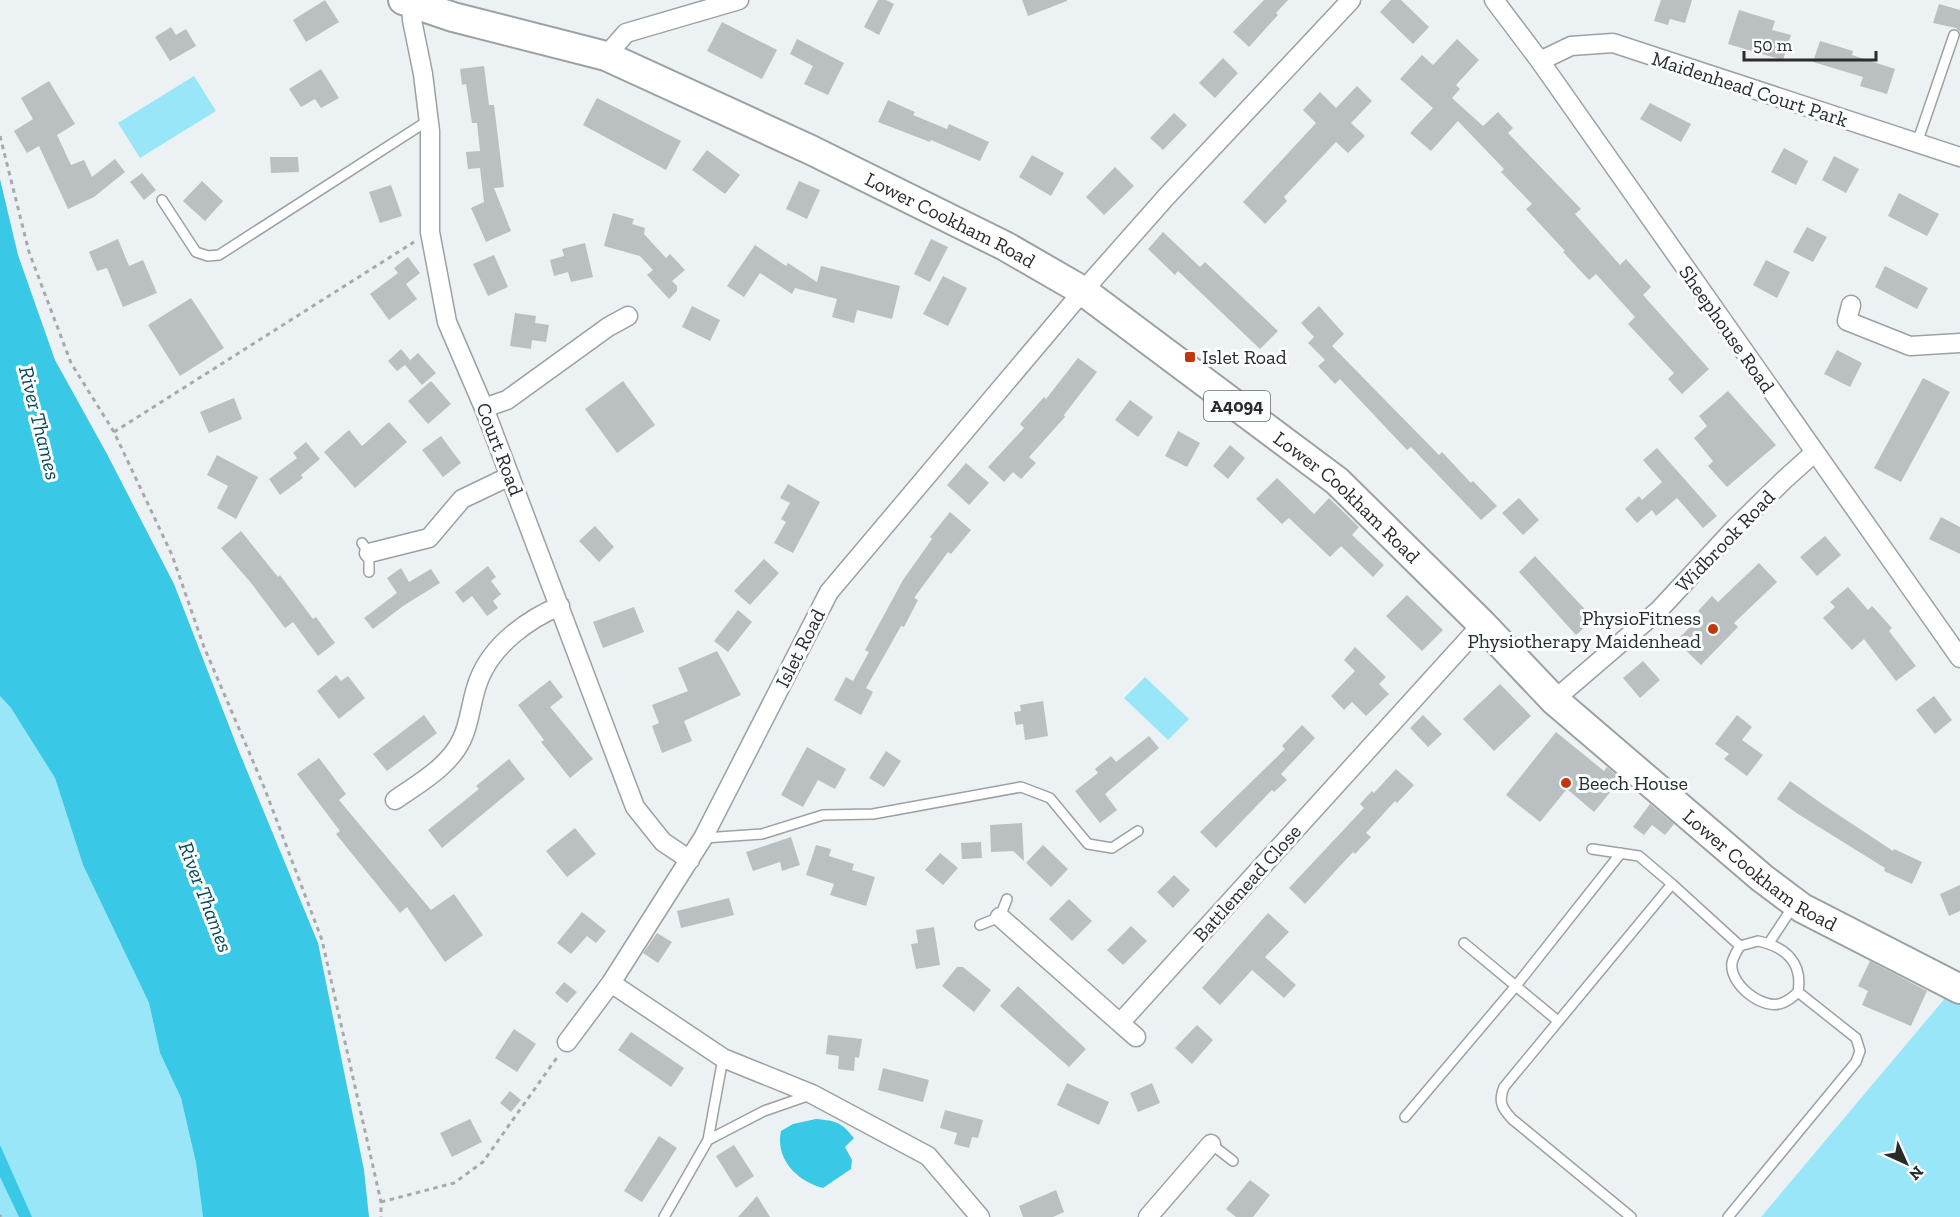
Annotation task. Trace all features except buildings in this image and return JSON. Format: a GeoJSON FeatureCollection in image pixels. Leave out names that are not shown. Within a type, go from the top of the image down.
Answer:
{"type":"FeatureCollection","features":[{"type":"Feature","properties":{"kind":"main road","name":"Lower Cookham Road"},"geometry":{"type":"LineString","coordinates":[[407,2],[455,8],[606,56],[811,150],[1005,246],[1083,291],[1337,481],[1482,624],[1554,700],[1753,870],[1795,903],[1858,938],[1960,989]]}},
{"type":"Feature","properties":{"kind":"street"},"geometry":{"type":"LineString","coordinates":[[606,56],[626,33],[739,0]]}},
{"type":"Feature","properties":{"kind":"street","name":"Islet Road"},"geometry":{"type":"LineString","coordinates":[[567,1042],[611,983],[703,838],[829,592],[1083,291],[1167,196],[1351,0]]}},
{"type":"Feature","properties":{"kind":"street","name":"Sheephouse Road"},"geometry":{"type":"LineString","coordinates":[[1494,0],[1540,61],[1960,658]]}},
{"type":"Feature","properties":{"kind":"street","name":"Court Road"},"geometry":{"type":"LineString","coordinates":[[407,2],[423,74],[429,120],[430,232],[447,322],[484,408],[635,807],[663,842],[690,860]]}},
{"type":"Feature","properties":{"kind":"street","name":"Maidenhead Court Park"},"geometry":{"type":"LineString","coordinates":[[1540,61],[1571,46],[1613,44],[1960,158]]}},
{"type":"Feature","properties":{"kind":"street"},"geometry":{"type":"LineString","coordinates":[[1843,314],[1910,346],[1960,344]]}},
{"type":"Feature","properties":{"kind":"street"},"geometry":{"type":"LineString","coordinates":[[484,408],[507,400],[603,320],[628,316]]}},
{"type":"Feature","properties":{"kind":"street","name":"Widbrook Road"},"geometry":{"type":"LineString","coordinates":[[1554,700],[1659,610],[1735,528],[1814,453]]}},
{"type":"Feature","properties":{"kind":"street"},"geometry":{"type":"LineString","coordinates":[[366,548],[429,538],[462,499],[510,476]]}},
{"type":"Feature","properties":{"kind":"street"},"geometry":{"type":"LineString","coordinates":[[395,800],[446,763],[462,739],[480,677],[497,650],[538,615],[560,606]]}},
{"type":"Feature","properties":{"kind":"street","name":"Battlemead Close"},"geometry":{"type":"LineString","coordinates":[[1120,1023],[1482,624]]}},
{"type":"Feature","properties":{"kind":"street"},"geometry":{"type":"LineString","coordinates":[[1000,917],[1136,1037]]}},
{"type":"Feature","properties":{"kind":"street"},"geometry":{"type":"LineString","coordinates":[[611,983],[723,1058],[812,1094],[928,1156],[980,1217]]}},
{"type":"Feature","properties":{"kind":"street"},"geometry":{"type":"LineString","coordinates":[[1148,1217],[1211,1144]]}},
{"type":"Feature","properties":{"kind":"lane"},"geometry":{"type":"LineString","coordinates":[[1917,143],[1954,35]]}},
{"type":"Feature","properties":{"kind":"lane"},"geometry":{"type":"LineString","coordinates":[[162,200],[196,252],[208,256],[219,255],[429,120]]}},
{"type":"Feature","properties":{"kind":"lane"},"geometry":{"type":"LineString","coordinates":[[366,548],[369,572]]}},
{"type":"Feature","properties":{"kind":"lane"},"geometry":{"type":"LineString","coordinates":[[703,838],[762,834],[823,815],[873,814],[1021,787],[1050,798],[1088,844],[1112,848],[1138,831]]}},
{"type":"Feature","properties":{"kind":"lane"},"geometry":{"type":"LineString","coordinates":[[1592,849],[1639,856],[1740,946]]}},
{"type":"Feature","properties":{"kind":"lane"},"geometry":{"type":"LineString","coordinates":[[1405,1117],[1515,987],[1621,853]]}},
{"type":"Feature","properties":{"kind":"lane"},"geometry":{"type":"LineString","coordinates":[[1631,1217],[1512,1119],[1503,1109],[1500,1097],[1504,1087],[1672,884]]}},
{"type":"Feature","properties":{"kind":"lane"},"geometry":{"type":"LineString","coordinates":[[980,925],[1000,917],[1007,899]]}},
{"type":"Feature","properties":{"kind":"lane"},"geometry":{"type":"LineString","coordinates":[[1769,944],[1795,903]]}},
{"type":"Feature","properties":{"kind":"lane"},"geometry":{"type":"LineString","coordinates":[[1758,941],[1787,954],[1800,974],[1798,992],[1782,1004],[1768,1005],[1749,993],[1742,987],[1731,965],[1740,946],[1758,941]]}},
{"type":"Feature","properties":{"kind":"lane"},"geometry":{"type":"LineString","coordinates":[[1464,944],[1558,1021]]}},
{"type":"Feature","properties":{"kind":"lane"},"geometry":{"type":"LineString","coordinates":[[1728,1217],[1856,1062],[1860,1051],[1856,1038],[1798,992]]}},
{"type":"Feature","properties":{"kind":"lane"},"geometry":{"type":"LineString","coordinates":[[664,1217],[708,1140],[723,1058]]}},
{"type":"Feature","properties":{"kind":"lane"},"geometry":{"type":"LineString","coordinates":[[708,1140],[764,1111],[812,1094]]}},
{"type":"Feature","properties":{"kind":"lane"},"geometry":{"type":"LineString","coordinates":[[1211,1144],[1233,1161]]}},
{"type":"Feature","properties":{"kind":"path"},"geometry":{"type":"LineString","coordinates":[[0,136],[29,252],[71,363],[114,432],[172,555],[204,647],[264,786],[322,940],[381,1202],[381,1217]]}},
{"type":"Feature","properties":{"kind":"path"},"geometry":{"type":"LineString","coordinates":[[114,432],[430,232]]}},
{"type":"Feature","properties":{"kind":"path"},"geometry":{"type":"LineString","coordinates":[[381,1202],[454,1183],[483,1162],[567,1042]]}},
{"type":"Feature","properties":{"kind":"shaded area"},"geometry":{"type":"Polygon","coordinates":[[[194,76],[216,111],[140,158],[118,123],[194,76]]]}},
{"type":"Feature","properties":{"kind":"shaded area"},"geometry":{"type":"Polygon","coordinates":[[[1145,677],[1189,719],[1168,740],[1124,698],[1145,677]]]}},
{"type":"Feature","properties":{"kind":"shaded area"},"geometry":{"type":"Polygon","coordinates":[[[0,696],[11,708],[55,778],[83,865],[149,1003],[160,1053],[181,1098],[196,1163],[203,1217],[0,1217],[0,696]]]}},
{"type":"Feature","properties":{"kind":"shaded area"},"geometry":{"type":"Polygon","coordinates":[[[1957,984],[1960,985],[1960,1217],[1761,1217],[1957,984]]]}},
{"type":"Feature","properties":{"kind":"water","name":"River Thames"},"geometry":{"type":"Polygon","coordinates":[[[0,179],[18,255],[55,360],[107,454],[174,584],[238,749],[318,943],[364,1170],[369,1217],[203,1217],[196,1163],[181,1098],[160,1053],[149,1003],[83,865],[55,778],[11,708],[0,696],[0,179]]]}},
{"type":"Feature","properties":{"kind":"water"},"geometry":{"type":"Polygon","coordinates":[[[816,1119],[838,1123],[854,1138],[845,1147],[852,1160],[851,1169],[823,1188],[813,1185],[797,1174],[781,1151],[781,1131],[793,1124],[816,1119]]]}},
{"type":"Feature","properties":{"kind":"water"},"geometry":{"type":"Polygon","coordinates":[[[0,1145],[32,1217],[19,1217],[0,1177],[0,1145]]]}},
{"type":"Feature","properties":{"kind":"place","name":"Islet Road"},"geometry":{"type":"Point","coordinates":[1190,357]}},
{"type":"Feature","properties":{"kind":"place","name":"PhysioFitness Physiotherapy Maidenhead"},"geometry":{"type":"Point","coordinates":[1713,629]}},
{"type":"Feature","properties":{"kind":"place","name":"Beech House"},"geometry":{"type":"Point","coordinates":[1566,783]}}]}
